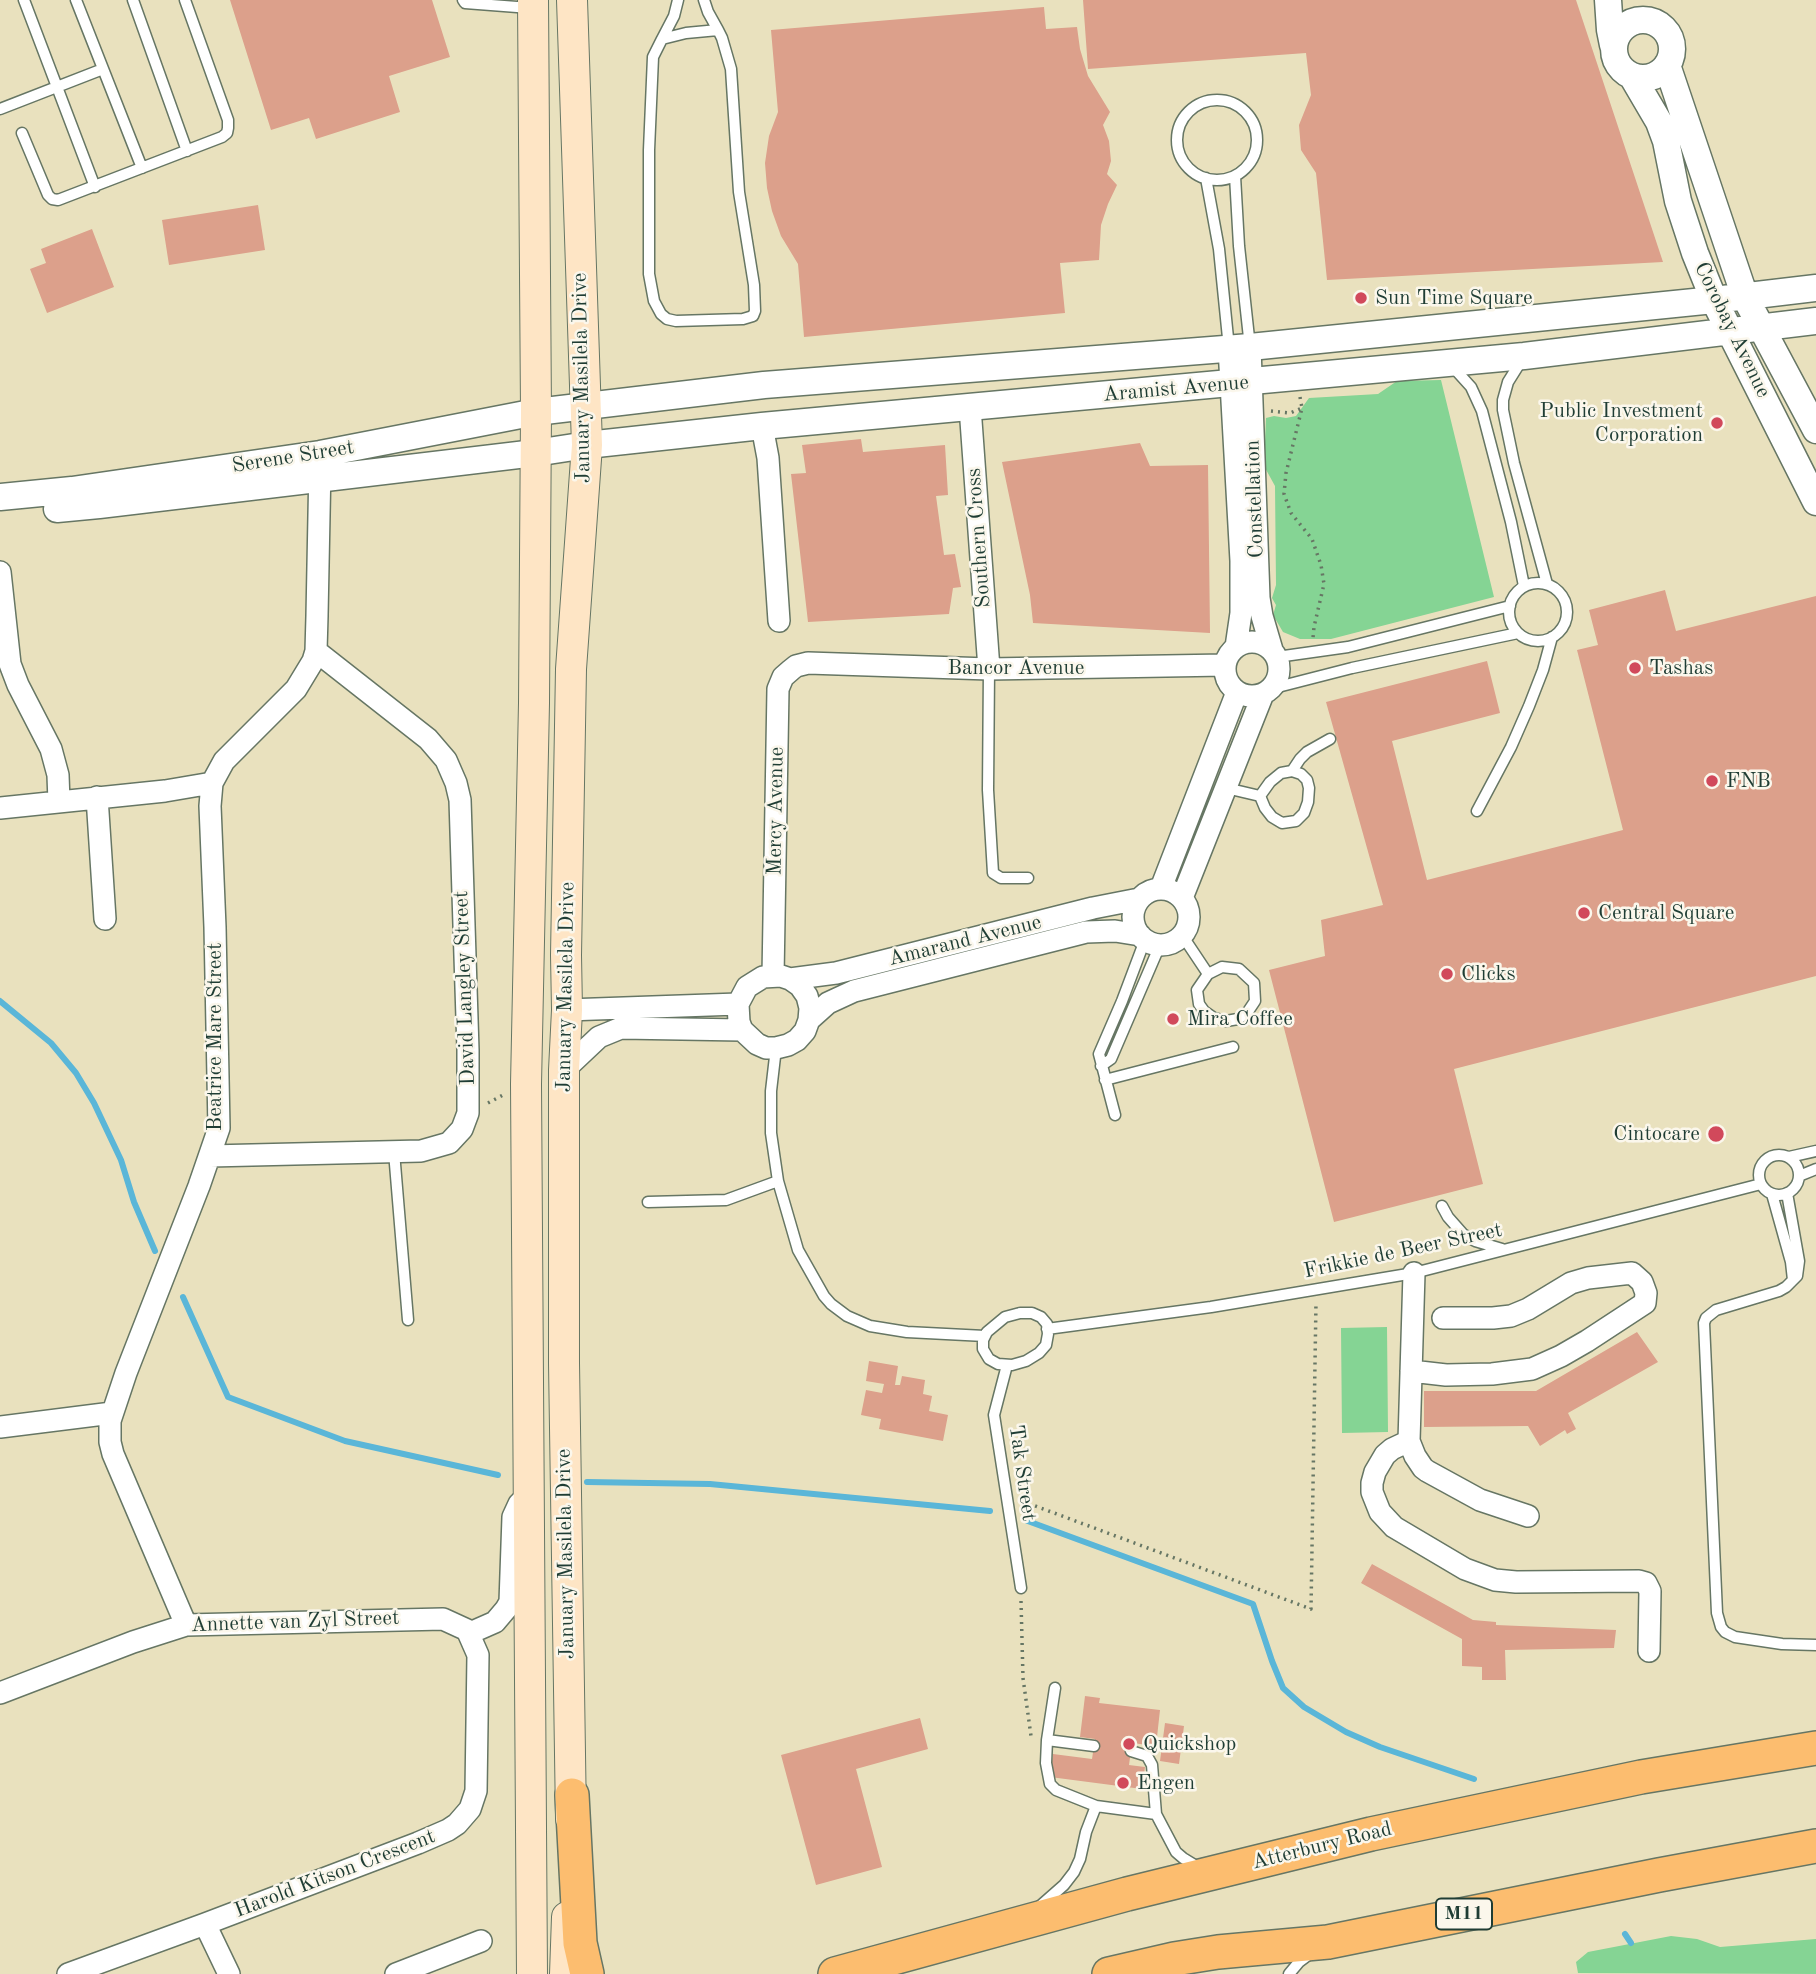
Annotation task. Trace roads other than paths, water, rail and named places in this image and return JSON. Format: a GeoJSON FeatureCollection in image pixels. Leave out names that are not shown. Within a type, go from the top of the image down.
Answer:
{"type":"FeatureCollection","features":[{"type":"Feature","properties":{"kind":"main road","name":"January Masilela Drive"},"geometry":{"type":"LineString","coordinates":[[565,1974],[572,1795],[567,1647],[564,1070],[571,669],[587,445],[572,0]]}},
{"type":"Feature","properties":{"kind":"main road","name":"January Masilela Drive"},"geometry":{"type":"LineString","coordinates":[[532,1974],[526,1084],[536,412],[533,4]]}},
{"type":"Feature","properties":{"kind":"main road"},"geometry":{"type":"LineString","coordinates":[[529,1343],[542,1290],[544,1254],[546,1033],[553,1018],[567,1010]]}},
{"type":"Feature","properties":{"kind":"main road","name":"Atterbury Road"},"geometry":{"type":"LineString","coordinates":[[835,1974],[1127,1894],[1371,1834],[1640,1777],[1816,1748]]}},
{"type":"Feature","properties":{"kind":"main road"},"geometry":{"type":"LineString","coordinates":[[572,1795],[580,1943],[587,1974]]}},
{"type":"Feature","properties":{"kind":"main road","name":"M11"},"geometry":{"type":"LineString","coordinates":[[1109,1974],[1174,1959],[1218,1957],[1328,1942],[1632,1880],[1816,1846]]}},
{"type":"Feature","properties":{"kind":"street","name":"Corobay Avenue"},"geometry":{"type":"LineString","coordinates":[[1608,0],[1615,58],[1621,69],[1632,76],[1659,122],[1666,141],[1678,201],[1714,300],[1816,502]]}},
{"type":"Feature","properties":{"kind":"street","name":"Corobay Avenue"},"geometry":{"type":"LineString","coordinates":[[1613,45],[1618,32],[1649,11],[1671,40],[1672,53],[1667,65],[1745,297],[1816,430]]}},
{"type":"Feature","properties":{"kind":"street"},"geometry":{"type":"LineString","coordinates":[[1632,76],[1645,78],[1657,74],[1667,65]]}},
{"type":"Feature","properties":{"kind":"street","name":"Aramist Avenue"},"geometry":{"type":"LineString","coordinates":[[585,407],[764,386],[1240,347],[1816,288]]}},
{"type":"Feature","properties":{"kind":"street","name":"Aramist Avenue"},"geometry":{"type":"LineString","coordinates":[[535,453],[762,426],[1524,356],[1816,321]]}},
{"type":"Feature","properties":{"kind":"street","name":"Constellation"},"geometry":{"type":"LineString","coordinates":[[1230,656],[1241,613],[1240,347]]}},
{"type":"Feature","properties":{"kind":"street","name":"Constellation"},"geometry":{"type":"LineString","coordinates":[[1241,383],[1252,412],[1259,597],[1274,654]]}},
{"type":"Feature","properties":{"kind":"street","name":"Serene Street"},"geometry":{"type":"LineString","coordinates":[[0,514],[99,505],[320,466],[536,412],[585,407]]}},
{"type":"Feature","properties":{"kind":"street","name":"Southern Cross"},"geometry":{"type":"LineString","coordinates":[[970,407],[989,670]]}},
{"type":"Feature","properties":{"kind":"street"},"geometry":{"type":"LineString","coordinates":[[762,426],[768,458],[779,621]]}},
{"type":"Feature","properties":{"kind":"street","name":"Serene Street"},"geometry":{"type":"LineString","coordinates":[[0,497],[320,466],[535,453]]}},
{"type":"Feature","properties":{"kind":"street"},"geometry":{"type":"LineString","coordinates":[[0,808],[165,791],[212,783],[224,761],[296,689],[309,670],[316,651],[320,466]]}},
{"type":"Feature","properties":{"kind":"street"},"geometry":{"type":"LineString","coordinates":[[1,585],[10,664],[51,750],[58,775],[59,802]]}},
{"type":"Feature","properties":{"kind":"street"},"geometry":{"type":"LineString","coordinates":[[1182,898],[1267,692],[1276,683],[1279,674],[1280,665],[1274,654],[1257,642],[1249,642],[1230,656],[1227,680],[1237,692],[1245,696],[1254,697],[1267,692]]}},
{"type":"Feature","properties":{"kind":"street","name":"David Langley Street"},"geometry":{"type":"LineString","coordinates":[[210,1156],[421,1151],[449,1143],[462,1129],[468,1113],[460,800],[456,783],[446,760],[428,739],[316,651]]}},
{"type":"Feature","properties":{"kind":"street","name":"Bancor Avenue"},"geometry":{"type":"LineString","coordinates":[[808,663],[989,670],[1230,656]]}},
{"type":"Feature","properties":{"kind":"street","name":"Mercy Avenue"},"geometry":{"type":"LineString","coordinates":[[781,977],[778,689],[783,677],[791,670],[808,663]]}},
{"type":"Feature","properties":{"kind":"street"},"geometry":{"type":"LineString","coordinates":[[1161,888],[1237,692]]}},
{"type":"Feature","properties":{"kind":"street","name":"Beatrice Mare Street"},"geometry":{"type":"LineString","coordinates":[[186,1625],[113,1454],[110,1433],[112,1413],[219,1128],[210,806],[212,783]]}},
{"type":"Feature","properties":{"kind":"street"},"geometry":{"type":"LineString","coordinates":[[97,797],[105,919]]}},
{"type":"Feature","properties":{"kind":"street"},"geometry":{"type":"LineString","coordinates":[[1161,888],[1182,898],[1189,921],[1182,935],[1168,944],[1148,940],[1133,921],[1133,913],[1139,899],[1145,893],[1161,888]]}},
{"type":"Feature","properties":{"kind":"street","name":"Amarand Avenue"},"geometry":{"type":"LineString","coordinates":[[781,977],[836,973],[1093,908],[1139,899]]}},
{"type":"Feature","properties":{"kind":"street","name":"Amarand Avenue"},"geometry":{"type":"LineString","coordinates":[[809,1020],[828,1003],[855,991],[1086,932],[1115,931],[1148,940]]}},
{"type":"Feature","properties":{"kind":"street"},"geometry":{"type":"LineString","coordinates":[[763,977],[781,977],[800,986],[807,996],[809,1020],[805,1031],[797,1040],[788,1045],[766,1048],[748,1038],[742,1030],[737,1013],[738,1004],[754,981],[763,977]]}},
{"type":"Feature","properties":{"kind":"street"},"geometry":{"type":"LineString","coordinates":[[567,1010],[738,1004]]}},
{"type":"Feature","properties":{"kind":"street"},"geometry":{"type":"LineString","coordinates":[[564,1070],[599,1037],[621,1028],[742,1030]]}},
{"type":"Feature","properties":{"kind":"street"},"geometry":{"type":"LineString","coordinates":[[1414,1273],[1409,1441],[1415,1456],[1423,1468],[1480,1500],[1528,1516]]}},
{"type":"Feature","properties":{"kind":"street"},"geometry":{"type":"LineString","coordinates":[[1411,1371],[1458,1375],[1492,1374],[1532,1368],[1562,1356],[1633,1311],[1645,1303],[1646,1293],[1642,1282],[1632,1273],[1588,1278],[1571,1283],[1511,1316],[1443,1318]]}},
{"type":"Feature","properties":{"kind":"street"},"geometry":{"type":"LineString","coordinates":[[0,1427],[112,1413]]}},
{"type":"Feature","properties":{"kind":"street"},"geometry":{"type":"LineString","coordinates":[[1409,1441],[1385,1455],[1372,1483],[1372,1492],[1380,1512],[1394,1527],[1465,1569],[1495,1580],[1646,1583],[1650,1591],[1649,1651]]}},
{"type":"Feature","properties":{"kind":"street"},"geometry":{"type":"LineString","coordinates":[[470,1633],[495,1622],[510,1602],[513,1517],[529,1494]]}},
{"type":"Feature","properties":{"kind":"street","name":"Annette van Zyl Street"},"geometry":{"type":"LineString","coordinates":[[0,1693],[186,1625],[434,1618],[450,1621],[470,1633]]}},
{"type":"Feature","properties":{"kind":"street","name":"Harold Kitson Crescent"},"geometry":{"type":"LineString","coordinates":[[68,1974],[418,1843],[448,1830],[463,1819],[473,1802],[477,1782],[479,1665],[470,1633]]}},
{"type":"Feature","properties":{"kind":"street"},"geometry":{"type":"LineString","coordinates":[[205,1924],[229,1974]]}},
{"type":"Feature","properties":{"kind":"street"},"geometry":{"type":"LineString","coordinates":[[396,1974],[481,1941]]}},
{"type":"Feature","properties":{"kind":"lane"},"geometry":{"type":"LineString","coordinates":[[24,0],[95,187]]}},
{"type":"Feature","properties":{"kind":"lane"},"geometry":{"type":"LineString","coordinates":[[76,0],[142,168]]}},
{"type":"Feature","properties":{"kind":"lane"},"geometry":{"type":"LineString","coordinates":[[133,0],[187,152]]}},
{"type":"Feature","properties":{"kind":"lane"},"geometry":{"type":"LineString","coordinates":[[22,133],[52,199],[62,199],[95,187],[222,137],[228,128],[228,120],[185,0]]}},
{"type":"Feature","properties":{"kind":"lane"},"geometry":{"type":"LineString","coordinates":[[463,0],[465,3],[533,4]]}},
{"type":"Feature","properties":{"kind":"lane"},"geometry":{"type":"LineString","coordinates":[[678,0],[674,16],[654,54],[652,67],[649,274],[654,301],[661,314],[676,321],[743,319],[753,316],[755,311],[754,285],[739,192],[732,78],[725,46],[704,0]]}},
{"type":"Feature","properties":{"kind":"lane"},"geometry":{"type":"LineString","coordinates":[[662,39],[685,33],[718,30]]}},
{"type":"Feature","properties":{"kind":"lane"},"geometry":{"type":"LineString","coordinates":[[0,109],[103,69]]}},
{"type":"Feature","properties":{"kind":"lane"},"geometry":{"type":"LineString","coordinates":[[1219,100],[1230,102],[1248,113],[1257,132],[1257,142],[1250,162],[1235,176],[1215,180],[1206,178],[1188,167],[1182,158],[1177,138],[1179,128],[1183,118],[1199,104],[1219,100]]}},
{"type":"Feature","properties":{"kind":"lane"},"geometry":{"type":"LineString","coordinates":[[1235,176],[1240,347]]}},
{"type":"Feature","properties":{"kind":"lane"},"geometry":{"type":"LineString","coordinates":[[1206,178],[1240,347]]}},
{"type":"Feature","properties":{"kind":"lane"},"geometry":{"type":"LineString","coordinates":[[1219,249],[1239,246]]}},
{"type":"Feature","properties":{"kind":"lane"},"geometry":{"type":"LineString","coordinates":[[1524,356],[1508,382],[1503,410],[1514,463],[1548,584]]}},
{"type":"Feature","properties":{"kind":"lane"},"geometry":{"type":"LineString","coordinates":[[1448,363],[1471,387],[1482,411],[1511,522],[1524,586]]}},
{"type":"Feature","properties":{"kind":"lane"},"geometry":{"type":"LineString","coordinates":[[1531,583],[1548,584],[1560,593],[1567,606],[1567,615],[1560,631],[1552,637],[1544,640],[1526,638],[1518,633],[1513,625],[1510,606],[1515,595],[1524,586],[1531,583]]}},
{"type":"Feature","properties":{"kind":"lane"},"geometry":{"type":"LineString","coordinates":[[1274,654],[1348,647],[1510,606]]}},
{"type":"Feature","properties":{"kind":"lane"},"geometry":{"type":"LineString","coordinates":[[1267,692],[1352,668],[1518,633]]}},
{"type":"Feature","properties":{"kind":"lane"},"geometry":{"type":"LineString","coordinates":[[1478,811],[1529,706],[1552,637]]}},
{"type":"Feature","properties":{"kind":"lane"},"geometry":{"type":"LineString","coordinates":[[989,670],[988,790],[993,873],[1001,878],[1028,878]]}},
{"type":"Feature","properties":{"kind":"lane"},"geometry":{"type":"LineString","coordinates":[[1292,771],[1307,752],[1330,739]]}},
{"type":"Feature","properties":{"kind":"lane"},"geometry":{"type":"LineString","coordinates":[[1292,771],[1307,779],[1308,802],[1304,813],[1296,821],[1282,823],[1272,817],[1260,796],[1281,773],[1292,771]]}},
{"type":"Feature","properties":{"kind":"lane"},"geometry":{"type":"LineString","coordinates":[[1226,788],[1260,796]]}},
{"type":"Feature","properties":{"kind":"lane"},"geometry":{"type":"LineString","coordinates":[[1182,935],[1208,974]]}},
{"type":"Feature","properties":{"kind":"lane"},"geometry":{"type":"LineString","coordinates":[[1115,1115],[1101,1066],[1111,1059],[1148,940]]}},
{"type":"Feature","properties":{"kind":"lane"},"geometry":{"type":"LineString","coordinates":[[1222,967],[1239,969],[1254,984],[1255,1001],[1247,1013],[1226,1021],[1214,1018],[1204,1011],[1199,1004],[1197,990],[1208,974],[1222,967]]}},
{"type":"Feature","properties":{"kind":"lane"},"geometry":{"type":"LineString","coordinates":[[1105,1080],[1233,1047]]}},
{"type":"Feature","properties":{"kind":"lane"},"geometry":{"type":"LineString","coordinates":[[776,1048],[771,1091],[771,1133],[778,1181],[798,1250],[824,1296],[847,1315],[870,1326],[907,1332],[985,1336]]}},
{"type":"Feature","properties":{"kind":"lane"},"geometry":{"type":"LineString","coordinates":[[1789,1157],[1816,1151]]}},
{"type":"Feature","properties":{"kind":"lane"},"geometry":{"type":"LineString","coordinates":[[394,1152],[408,1320]]}},
{"type":"Feature","properties":{"kind":"lane"},"geometry":{"type":"LineString","coordinates":[[1782,1154],[1789,1157],[1798,1168],[1797,1183],[1787,1193],[1772,1194],[1761,1184],[1759,1170],[1768,1158],[1782,1154]]}},
{"type":"Feature","properties":{"kind":"lane"},"geometry":{"type":"LineString","coordinates":[[1799,1176],[1816,1169]]}},
{"type":"Feature","properties":{"kind":"lane"},"geometry":{"type":"LineString","coordinates":[[648,1202],[726,1200],[778,1181]]}},
{"type":"Feature","properties":{"kind":"lane","name":"Frikkie de Beer Street"},"geometry":{"type":"LineString","coordinates":[[1047,1329],[1211,1307],[1414,1273],[1761,1184]]}},
{"type":"Feature","properties":{"kind":"lane"},"geometry":{"type":"LineString","coordinates":[[1787,1193],[1799,1272],[1786,1287],[1716,1310],[1706,1318],[1704,1324],[1717,1614],[1721,1627],[1735,1637],[1782,1644],[1816,1645]]}},
{"type":"Feature","properties":{"kind":"lane"},"geometry":{"type":"LineString","coordinates":[[1772,1194],[1791,1262],[1793,1280]]}},
{"type":"Feature","properties":{"kind":"lane"},"geometry":{"type":"LineString","coordinates":[[1442,1206],[1463,1234],[1475,1241],[1506,1250]]}},
{"type":"Feature","properties":{"kind":"lane"},"geometry":{"type":"LineString","coordinates":[[1020,1313],[1032,1313],[1047,1324],[1046,1345],[1039,1353],[1026,1361],[1007,1365],[989,1359],[983,1349],[985,1336],[995,1324],[1020,1313]]}},
{"type":"Feature","properties":{"kind":"lane","name":"Tak Street"},"geometry":{"type":"LineString","coordinates":[[1007,1365],[994,1415],[1021,1588]]}},
{"type":"Feature","properties":{"kind":"lane"},"geometry":{"type":"LineString","coordinates":[[1055,1688],[1047,1740],[1046,1763],[1050,1784],[1056,1790],[1096,1806],[1156,1814]]}},
{"type":"Feature","properties":{"kind":"lane"},"geometry":{"type":"LineString","coordinates":[[1047,1740],[1094,1746]]}},
{"type":"Feature","properties":{"kind":"lane"},"geometry":{"type":"LineString","coordinates":[[1131,1751],[1147,1756],[1152,1765],[1156,1814],[1176,1852],[1210,1874]]}},
{"type":"Feature","properties":{"kind":"lane"},"geometry":{"type":"LineString","coordinates":[[1021,1923],[1074,1872],[1096,1806]]}},
{"type":"Feature","properties":{"kind":"lane"},"geometry":{"type":"LineString","coordinates":[[1289,1974],[1299,1962],[1328,1942]]}},
{"type":"Feature","properties":{"kind":"waterway"},"geometry":{"type":"LineString","coordinates":[[0,1001],[51,1043],[76,1073],[94,1103],[121,1160],[134,1202],[155,1251]]}},
{"type":"Feature","properties":{"kind":"waterway"},"geometry":{"type":"LineString","coordinates":[[183,1297],[228,1397],[345,1441],[498,1475]]}},
{"type":"Feature","properties":{"kind":"waterway"},"geometry":{"type":"LineString","coordinates":[[587,1482],[710,1484],[990,1511]]}},
{"type":"Feature","properties":{"kind":"waterway"},"geometry":{"type":"LineString","coordinates":[[1025,1520],[1253,1604],[1283,1688],[1304,1707],[1346,1732],[1380,1747],[1474,1779]]}},
{"type":"Feature","properties":{"kind":"waterway"},"geometry":{"type":"LineString","coordinates":[[1625,1934],[1631,1943]]}},
{"type":"Feature","properties":{"kind":"place","name":"Sun Time Square"},"geometry":{"type":"Point","coordinates":[1361,298]}},
{"type":"Feature","properties":{"kind":"place","name":"Public Investment Corporation"},"geometry":{"type":"Point","coordinates":[1717,423]}},
{"type":"Feature","properties":{"kind":"place","name":"Tashas"},"geometry":{"type":"Point","coordinates":[1635,668]}},
{"type":"Feature","properties":{"kind":"place","name":"FNB"},"geometry":{"type":"Point","coordinates":[1712,781]}},
{"type":"Feature","properties":{"kind":"place","name":"Central Square"},"geometry":{"type":"Point","coordinates":[1584,913]}},
{"type":"Feature","properties":{"kind":"place","name":"Clicks"},"geometry":{"type":"Point","coordinates":[1447,974]}},
{"type":"Feature","properties":{"kind":"place","name":"Mira Coffee"},"geometry":{"type":"Point","coordinates":[1173,1019]}},
{"type":"Feature","properties":{"kind":"place","name":"Cintocare"},"geometry":{"type":"Point","coordinates":[1716,1134]}},
{"type":"Feature","properties":{"kind":"place","name":"Quickshop"},"geometry":{"type":"Point","coordinates":[1129,1744]}},
{"type":"Feature","properties":{"kind":"place","name":"Engen"},"geometry":{"type":"Point","coordinates":[1123,1783]}}]}
